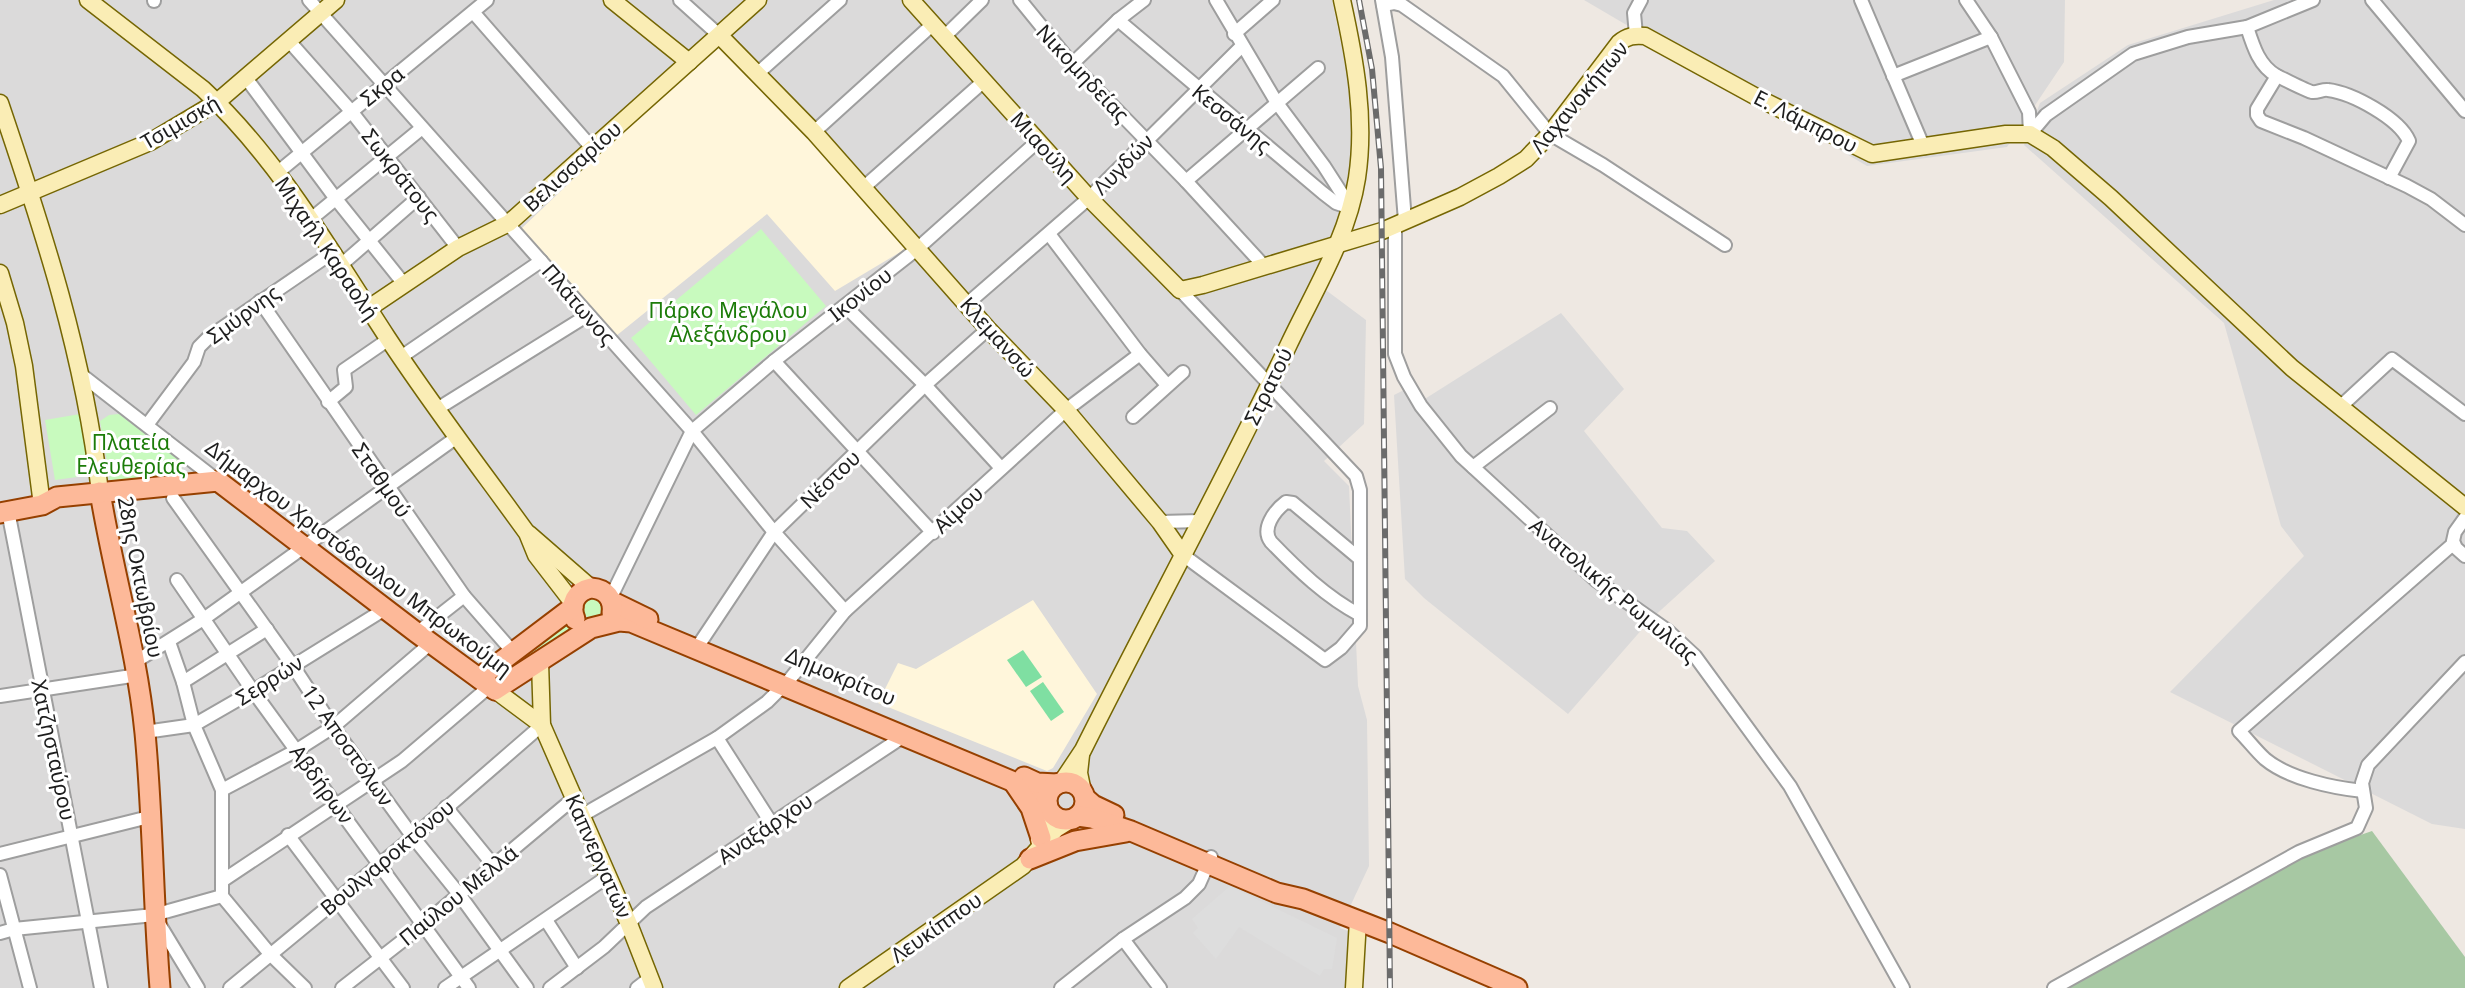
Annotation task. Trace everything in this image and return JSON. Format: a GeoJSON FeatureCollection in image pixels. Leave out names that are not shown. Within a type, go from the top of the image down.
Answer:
{"type":"FeatureCollection","features":[{"type":"Feature","properties":{"kind":"main road"},"geometry":{"type":"LineString","coordinates":[[102,498],[226,486]]}},
{"type":"Feature","properties":{"kind":"main road"},"geometry":{"type":"LineString","coordinates":[[4,512],[42,505],[57,497],[173,498],[226,486]]}},
{"type":"Feature","properties":{"kind":"main road","name":"Δήμαρχου Χριστόδουλου Μπρωκούμη"},"geometry":{"type":"LineString","coordinates":[[226,486],[488,685]]}},
{"type":"Feature","properties":{"kind":"main road","name":"28ης Οκτωβρίου"},"geometry":{"type":"LineString","coordinates":[[102,498],[136,669],[145,732],[160,988]]}},
{"type":"Feature","properties":{"kind":"main road"},"geometry":{"type":"LineString","coordinates":[[592,588],[603,591],[611,600],[612,614],[597,626],[540,662],[488,685],[513,652],[573,605],[580,593],[592,588]]}},
{"type":"Feature","properties":{"kind":"main road","name":"Δημοκρίτου"},"geometry":{"type":"LineString","coordinates":[[611,600],[699,645]]}},
{"type":"Feature","properties":{"kind":"main road"},"geometry":{"type":"LineString","coordinates":[[573,605],[575,619],[584,626],[597,626]]}},
{"type":"Feature","properties":{"kind":"main road","name":"Δημοκρίτου"},"geometry":{"type":"LineString","coordinates":[[597,626],[619,621],[631,622],[699,645],[1037,783],[1073,783],[1079,806],[1066,820],[1055,816],[1037,793],[787,682]]}},
{"type":"Feature","properties":{"kind":"main road"},"geometry":{"type":"LineString","coordinates":[[1014,782],[1031,808],[1041,838]]}},
{"type":"Feature","properties":{"kind":"main road"},"geometry":{"type":"LineString","coordinates":[[1048,805],[1049,792],[1059,783]]}},
{"type":"Feature","properties":{"kind":"main road"},"geometry":{"type":"LineString","coordinates":[[1079,806],[1092,818],[1209,860]]}},
{"type":"Feature","properties":{"kind":"main road"},"geometry":{"type":"LineString","coordinates":[[1079,806],[1100,809],[1277,893],[1303,899],[1358,920],[1517,988]]}},
{"type":"Feature","properties":{"kind":"main road"},"geometry":{"type":"LineString","coordinates":[[1027,862],[1075,841],[1131,831]]}},
{"type":"Feature","properties":{"kind":"street","name":"Μιχαήλ Καραολή"},"geometry":{"type":"LineString","coordinates":[[88,0],[196,82],[217,102],[276,173],[311,219],[437,409],[527,533],[537,555],[573,605]]}},
{"type":"Feature","properties":{"kind":"street","name":"Πλάτωνος"},"geometry":{"type":"LineString","coordinates":[[309,0],[692,431],[774,532],[845,611]]}},
{"type":"Feature","properties":{"kind":"street","name":"Τσιμισκή"},"geometry":{"type":"LineString","coordinates":[[0,205],[150,142],[217,102],[336,0]]}},
{"type":"Feature","properties":{"kind":"street","name":"Σκρα"},"geometry":{"type":"LineString","coordinates":[[276,173],[487,0]]}},
{"type":"Feature","properties":{"kind":"street"},"geometry":{"type":"LineString","coordinates":[[612,0],[689,62]]}},
{"type":"Feature","properties":{"kind":"street","name":"Κλεμανσώ"},"geometry":{"type":"LineString","coordinates":[[680,0],[758,73],[814,132],[988,329],[1066,411],[1160,522],[1183,555],[1325,660],[1341,648],[1358,628],[1360,615]]}},
{"type":"Feature","properties":{"kind":"street","name":"Βελισσαρίου"},"geometry":{"type":"LineString","coordinates":[[369,308],[458,248],[509,223],[758,0]]}},
{"type":"Feature","properties":{"kind":"street"},"geometry":{"type":"LineString","coordinates":[[758,73],[840,0]]}},
{"type":"Feature","properties":{"kind":"street","name":"Μιαούλη"},"geometry":{"type":"LineString","coordinates":[[911,0],[1090,198],[1180,290]]}},
{"type":"Feature","properties":{"kind":"street"},"geometry":{"type":"LineString","coordinates":[[814,132],[938,31],[982,0]]}},
{"type":"Feature","properties":{"kind":"street","name":"Νικομηδείας"},"geometry":{"type":"LineString","coordinates":[[1020,0],[1072,64],[1264,266]]}},
{"type":"Feature","properties":{"kind":"street"},"geometry":{"type":"LineString","coordinates":[[1072,64],[1118,20],[1144,0]]}},
{"type":"Feature","properties":{"kind":"street"},"geometry":{"type":"LineString","coordinates":[[1216,0],[1277,103],[1324,166],[1351,208]]}},
{"type":"Feature","properties":{"kind":"street"},"geometry":{"type":"LineString","coordinates":[[1234,34],[1273,0]]}},
{"type":"Feature","properties":{"kind":"street","name":"Στρατού"},"geometry":{"type":"LineString","coordinates":[[1059,783],[1083,750],[1200,522],[1269,386],[1337,244],[1351,208],[1361,138],[1361,113],[1342,0]]}},
{"type":"Feature","properties":{"kind":"street","name":"Λαχανοκήπων"},"geometry":{"type":"LineString","coordinates":[[1337,244],[1400,223],[1460,197],[1526,159],[1549,134],[1619,43],[1636,35],[1634,13],[1641,0]]}},
{"type":"Feature","properties":{"kind":"street"},"geometry":{"type":"LineString","coordinates":[[1861,0],[1924,148]]}},
{"type":"Feature","properties":{"kind":"street"},"geometry":{"type":"LineString","coordinates":[[1966,0],[1991,37],[2029,112],[2030,134]]}},
{"type":"Feature","properties":{"kind":"street"},"geometry":{"type":"LineString","coordinates":[[2030,134],[2046,115],[2133,54],[2188,37],[2247,27],[2313,0]]}},
{"type":"Feature","properties":{"kind":"street"},"geometry":{"type":"LineString","coordinates":[[2372,0],[2465,111]]}},
{"type":"Feature","properties":{"kind":"street"},"geometry":{"type":"LineString","coordinates":[[1383,3],[1402,5],[1503,76],[1549,134],[1603,165],[1725,245]]}},
{"type":"Feature","properties":{"kind":"street","name":"Ανατολικής Ρωμυλίας"},"geometry":{"type":"LineString","coordinates":[[1383,3],[1392,57],[1400,223],[1395,354],[1404,377],[1422,406],[1473,467],[1597,581],[1668,631],[1695,656],[1790,786],[1903,988]]}},
{"type":"Feature","properties":{"kind":"street"},"geometry":{"type":"LineString","coordinates":[[473,12],[592,148]]}},
{"type":"Feature","properties":{"kind":"street","name":"Κεσσάνης"},"geometry":{"type":"LineString","coordinates":[[1118,20],[1323,193],[1336,203],[1351,208]]}},
{"type":"Feature","properties":{"kind":"street"},"geometry":{"type":"LineString","coordinates":[[2247,27],[2268,71],[2311,92],[2325,89],[2360,101],[2384,115],[2406,133],[2409,141],[2389,178]]}},
{"type":"Feature","properties":{"kind":"street","name":"Ε. Λάμπρου"},"geometry":{"type":"LineString","coordinates":[[1636,35],[1645,36],[1762,100],[1872,154],[2006,134],[2030,134]]}},
{"type":"Feature","properties":{"kind":"street"},"geometry":{"type":"LineString","coordinates":[[1893,76],[1991,37]]}},
{"type":"Feature","properties":{"kind":"street","name":"Σωκράτους"},"geometry":{"type":"LineString","coordinates":[[289,41],[351,111],[458,248]]}},
{"type":"Feature","properties":{"kind":"street","name":"Λυγδών"},"geometry":{"type":"LineString","coordinates":[[967,304],[1090,198],[1242,46]]}},
{"type":"Feature","properties":{"kind":"street"},"geometry":{"type":"LineString","coordinates":[[1186,181],[1318,68]]}},
{"type":"Feature","properties":{"kind":"street"},"geometry":{"type":"LineString","coordinates":[[2277,76],[2258,109],[2261,121],[2431,199],[2465,225]]}},
{"type":"Feature","properties":{"kind":"street"},"geometry":{"type":"LineString","coordinates":[[246,78],[336,199],[404,284]]}},
{"type":"Feature","properties":{"kind":"street"},"geometry":{"type":"LineString","coordinates":[[863,188],[984,81]]}},
{"type":"Feature","properties":{"kind":"street","name":"28ης Οκτωβρίου"},"geometry":{"type":"LineString","coordinates":[[0,103],[65,304],[83,376],[102,498]]}},
{"type":"Feature","properties":{"kind":"street"},"geometry":{"type":"LineString","coordinates":[[311,219],[422,128]]}},
{"type":"Feature","properties":{"kind":"street"},"geometry":{"type":"LineString","coordinates":[[2030,134],[2053,148],[2111,198],[2292,368],[2464,507],[2453,544],[2239,731],[2267,760],[2281,768],[2325,785],[2363,791]]}},
{"type":"Feature","properties":{"kind":"street","name":"Ικονίου"},"geometry":{"type":"LineString","coordinates":[[611,600],[692,431],[917,249],[1038,141]]}},
{"type":"Feature","properties":{"kind":"street","name":"Σμύρνης"},"geometry":{"type":"LineString","coordinates":[[146,425],[194,362],[199,347],[209,337],[260,301],[370,241],[419,197]]}},
{"type":"Feature","properties":{"kind":"street"},"geometry":{"type":"LineString","coordinates":[[1049,234],[1140,354],[1167,385]]}},
{"type":"Feature","properties":{"kind":"street"},"geometry":{"type":"LineString","coordinates":[[1180,290],[1337,244]]}},
{"type":"Feature","properties":{"kind":"street"},"geometry":{"type":"LineString","coordinates":[[401,357],[541,261]]}},
{"type":"Feature","properties":{"kind":"street"},"geometry":{"type":"LineString","coordinates":[[0,273],[11,327],[24,366],[42,505]]}},
{"type":"Feature","properties":{"kind":"street"},"geometry":{"type":"LineString","coordinates":[[1180,290],[1356,476],[1360,489],[1360,559],[1360,615],[1317,586],[1266,536],[1266,530],[1282,505],[1286,502],[1293,503],[1360,559]]}},
{"type":"Feature","properties":{"kind":"street","name":"Σταθμού"},"geometry":{"type":"LineString","coordinates":[[260,301],[464,596],[513,652]]}},
{"type":"Feature","properties":{"kind":"street"},"geometry":{"type":"LineString","coordinates":[[845,306],[925,385],[1002,468]]}},
{"type":"Feature","properties":{"kind":"street"},"geometry":{"type":"LineString","coordinates":[[437,409],[588,315]]}},
{"type":"Feature","properties":{"kind":"street"},"geometry":{"type":"LineString","coordinates":[[0,335],[11,327]]}},
{"type":"Feature","properties":{"kind":"street","name":"Νέστου"},"geometry":{"type":"LineString","coordinates":[[699,645],[774,532],[925,385],[988,329]]}},
{"type":"Feature","properties":{"kind":"street"},"geometry":{"type":"LineString","coordinates":[[328,402],[346,387],[344,370],[389,339]]}},
{"type":"Feature","properties":{"kind":"street","name":"Αίμου"},"geometry":{"type":"LineString","coordinates":[[787,682],[845,611],[1066,411],[1140,354]]}},
{"type":"Feature","properties":{"kind":"street"},"geometry":{"type":"LineString","coordinates":[[2340,407],[2392,359],[2465,414]]}},
{"type":"Feature","properties":{"kind":"street"},"geometry":{"type":"LineString","coordinates":[[774,362],[933,533]]}},
{"type":"Feature","properties":{"kind":"street"},"geometry":{"type":"LineString","coordinates":[[1133,417],[1183,372]]}},
{"type":"Feature","properties":{"kind":"street","name":"Δήμαρχου Χριστόδουλου Μπρωκούμη"},"geometry":{"type":"LineString","coordinates":[[83,376],[226,486]]}},
{"type":"Feature","properties":{"kind":"street"},"geometry":{"type":"LineString","coordinates":[[1473,467],[1550,408]]}},
{"type":"Feature","properties":{"kind":"street"},"geometry":{"type":"LineString","coordinates":[[0,696],[136,669],[169,642],[457,437]]}},
{"type":"Feature","properties":{"kind":"street","name":"12 Αποστόλων"},"geometry":{"type":"LineString","coordinates":[[173,498],[333,727],[527,988]]}},
{"type":"Feature","properties":{"kind":"street","name":"Χατζησταύρου"},"geometry":{"type":"LineString","coordinates":[[4,512],[101,988]]}},
{"type":"Feature","properties":{"kind":"street"},"geometry":{"type":"LineString","coordinates":[[1160,522],[1200,522]]}},
{"type":"Feature","properties":{"kind":"street","name":"Μιχαήλ Καραολή"},"geometry":{"type":"LineString","coordinates":[[527,533],[592,588]]}},
{"type":"Feature","properties":{"kind":"street"},"geometry":{"type":"LineString","coordinates":[[2453,544],[2465,556]]}},
{"type":"Feature","properties":{"kind":"street","name":"Αβδήρων"},"geometry":{"type":"LineString","coordinates":[[177,580],[253,691],[466,982]]}},
{"type":"Feature","properties":{"kind":"street"},"geometry":{"type":"LineString","coordinates":[[222,790],[297,750],[333,727],[464,596]]}},
{"type":"Feature","properties":{"kind":"street","name":"Σερρών"},"geometry":{"type":"LineString","coordinates":[[145,732],[194,724],[253,691],[385,609]]}},
{"type":"Feature","properties":{"kind":"street"},"geometry":{"type":"LineString","coordinates":[[183,682],[230,655],[267,629]]}},
{"type":"Feature","properties":{"kind":"street"},"geometry":{"type":"LineString","coordinates":[[169,642],[194,724],[222,790],[222,896],[270,954],[305,988]]}},
{"type":"Feature","properties":{"kind":"street"},"geometry":{"type":"LineString","coordinates":[[540,662],[542,724]]}},
{"type":"Feature","properties":{"kind":"street"},"geometry":{"type":"LineString","coordinates":[[2054,988],[2300,852],[2357,828],[2366,807],[2362,783],[2368,765],[2463,668]]}},
{"type":"Feature","properties":{"kind":"street"},"geometry":{"type":"LineString","coordinates":[[581,816],[717,738],[767,702],[787,682]]}},
{"type":"Feature","properties":{"kind":"street"},"geometry":{"type":"LineString","coordinates":[[222,881],[402,761],[488,685]]}},
{"type":"Feature","properties":{"kind":"street","name":"Δήμαρχου Χριστόδουλου Μπρωκούμη"},"geometry":{"type":"LineString","coordinates":[[488,685],[542,724]]}},
{"type":"Feature","properties":{"kind":"street","name":"Καπνεργατών"},"geometry":{"type":"LineString","coordinates":[[542,724],[629,924],[647,985]]}},
{"type":"Feature","properties":{"kind":"street","name":"Βουλγαροκτόνου"},"geometry":{"type":"LineString","coordinates":[[230,988],[413,837],[542,724]]}},
{"type":"Feature","properties":{"kind":"street","name":"Αναξάρχου"},"geometry":{"type":"LineString","coordinates":[[550,988],[577,968],[646,907],[904,736]]}},
{"type":"Feature","properties":{"kind":"street"},"geometry":{"type":"LineString","coordinates":[[717,738],[772,824]]}},
{"type":"Feature","properties":{"kind":"street","name":"Στρατού"},"geometry":{"type":"LineString","coordinates":[[1079,806],[1079,773],[1083,750]]}},
{"type":"Feature","properties":{"kind":"street","name":"Παύλου Μελλά"},"geometry":{"type":"LineString","coordinates":[[342,988],[424,924],[573,799]]}},
{"type":"Feature","properties":{"kind":"street","name":"Λευκίππου"},"geometry":{"type":"LineString","coordinates":[[1027,862],[1041,838],[1048,805]]}},
{"type":"Feature","properties":{"kind":"street","name":"Λευκίππου"},"geometry":{"type":"LineString","coordinates":[[858,985],[1027,862],[1079,806]]}},
{"type":"Feature","properties":{"kind":"street"},"geometry":{"type":"LineString","coordinates":[[446,807],[494,866]]}},
{"type":"Feature","properties":{"kind":"street"},"geometry":{"type":"LineString","coordinates":[[0,854],[149,817]]}},
{"type":"Feature","properties":{"kind":"street"},"geometry":{"type":"LineString","coordinates":[[288,835],[403,988]]}},
{"type":"Feature","properties":{"kind":"street"},"geometry":{"type":"LineString","coordinates":[[1061,988],[1123,939],[1185,898],[1199,884],[1209,860]]}},
{"type":"Feature","properties":{"kind":"street"},"geometry":{"type":"LineString","coordinates":[[0,876],[30,988]]}},
{"type":"Feature","properties":{"kind":"street"},"geometry":{"type":"LineString","coordinates":[[445,988],[466,982],[499,950],[607,877]]}},
{"type":"Feature","properties":{"kind":"street"},"geometry":{"type":"LineString","coordinates":[[0,933],[14,929],[154,915],[222,896]]}},
{"type":"Feature","properties":{"kind":"street"},"geometry":{"type":"LineString","coordinates":[[154,915],[198,988]]}},
{"type":"Feature","properties":{"kind":"street"},"geometry":{"type":"LineString","coordinates":[[546,920],[577,968]]}},
{"type":"Feature","properties":{"kind":"street"},"geometry":{"type":"LineString","coordinates":[[1354,988],[1358,920]]}},
{"type":"Feature","properties":{"kind":"street"},"geometry":{"type":"LineString","coordinates":[[1123,939],[1160,988]]}},
{"type":"Feature","properties":{"kind":"shaded area"},"geometry":{"type":"Polygon","coordinates":[[[0,0],[1332,0],[1349,82],[1355,127],[1355,159],[1335,235],[1311,279],[1366,320],[1364,424],[1324,461],[1349,486],[1358,686],[1367,720],[1369,866],[1340,928],[1348,931],[1348,988],[0,988],[0,0]]]}},
{"type":"Feature","properties":{"kind":"shaded area"},"geometry":{"type":"Polygon","coordinates":[[[1584,0],[2065,0],[2064,62],[2007,147],[1867,166],[1584,0]]]}},
{"type":"Feature","properties":{"kind":"shaded area"},"geometry":{"type":"Polygon","coordinates":[[[2274,0],[2465,0],[2465,829],[2432,824],[2170,692],[2304,556],[2281,526],[2224,323],[2024,145],[2040,103],[2128,45],[2274,0]]]}},
{"type":"Feature","properties":{"kind":"shaded area"},"geometry":{"type":"Polygon","coordinates":[[[719,40],[907,248],[835,291],[767,214],[616,336],[521,229],[719,40]]]}},
{"type":"Feature","properties":{"kind":"shaded area"},"geometry":{"type":"Polygon","coordinates":[[[1561,313],[1624,389],[1584,431],[1662,528],[1687,531],[1715,561],[1651,619],[1568,714],[1424,598],[1405,579],[1394,395],[1410,387],[1420,402],[1561,313]]]}},
{"type":"Feature","properties":{"kind":"shaded area"},"geometry":{"type":"Polygon","coordinates":[[[1033,600],[1097,694],[1053,768],[1047,771],[878,703],[898,663],[916,669],[1033,600]]]}},
{"type":"Feature","properties":{"kind":"shaded area"},"geometry":{"type":"Polygon","coordinates":[[[1230,886],[1337,938],[1332,969],[1324,969],[1320,976],[1239,927],[1216,959],[1193,933],[1198,928],[1192,919],[1230,886]]]}},
{"type":"Feature","properties":{"kind":"green space","name":"Πάρκο Μεγάλου Αλεξάνδρου"},"geometry":{"type":"Polygon","coordinates":[[[761,229],[826,306],[696,415],[631,338],[761,229]]]}},
{"type":"Feature","properties":{"kind":"green space"},"geometry":{"type":"Polygon","coordinates":[[[80,414],[92,475],[55,480],[45,420],[80,414]]]}},
{"type":"Feature","properties":{"kind":"green space","name":"Πλατεία Ελευθερίας"},"geometry":{"type":"Polygon","coordinates":[[[119,414],[179,460],[185,477],[110,480],[100,421],[109,415],[119,414]]]}},
{"type":"Feature","properties":{"kind":"green space"},"geometry":{"type":"Polygon","coordinates":[[[592,598],[599,601],[602,608],[599,615],[592,618],[585,615],[582,608],[585,601],[592,598]]]}},
{"type":"Feature","properties":{"kind":"green space"},"geometry":{"type":"Polygon","coordinates":[[[562,619],[573,628],[572,631],[498,678],[497,676],[562,619]]]}},
{"type":"Feature","properties":{"kind":"green space"},"geometry":{"type":"Polygon","coordinates":[[[1023,650],[1042,677],[1026,687],[1007,660],[1023,650]]]}},
{"type":"Feature","properties":{"kind":"green space"},"geometry":{"type":"Polygon","coordinates":[[[1043,682],[1064,712],[1051,721],[1030,691],[1043,682]]]}},
{"type":"Feature","properties":{"kind":"green space"},"geometry":{"type":"Polygon","coordinates":[[[2372,831],[2465,957],[2465,988],[2065,988],[2306,854],[2372,831]]]}},
{"type":"Feature","properties":{"kind":"railway"},"geometry":{"type":"LineString","coordinates":[[1359,0],[1372,69],[1381,168],[1390,988]]}}]}
